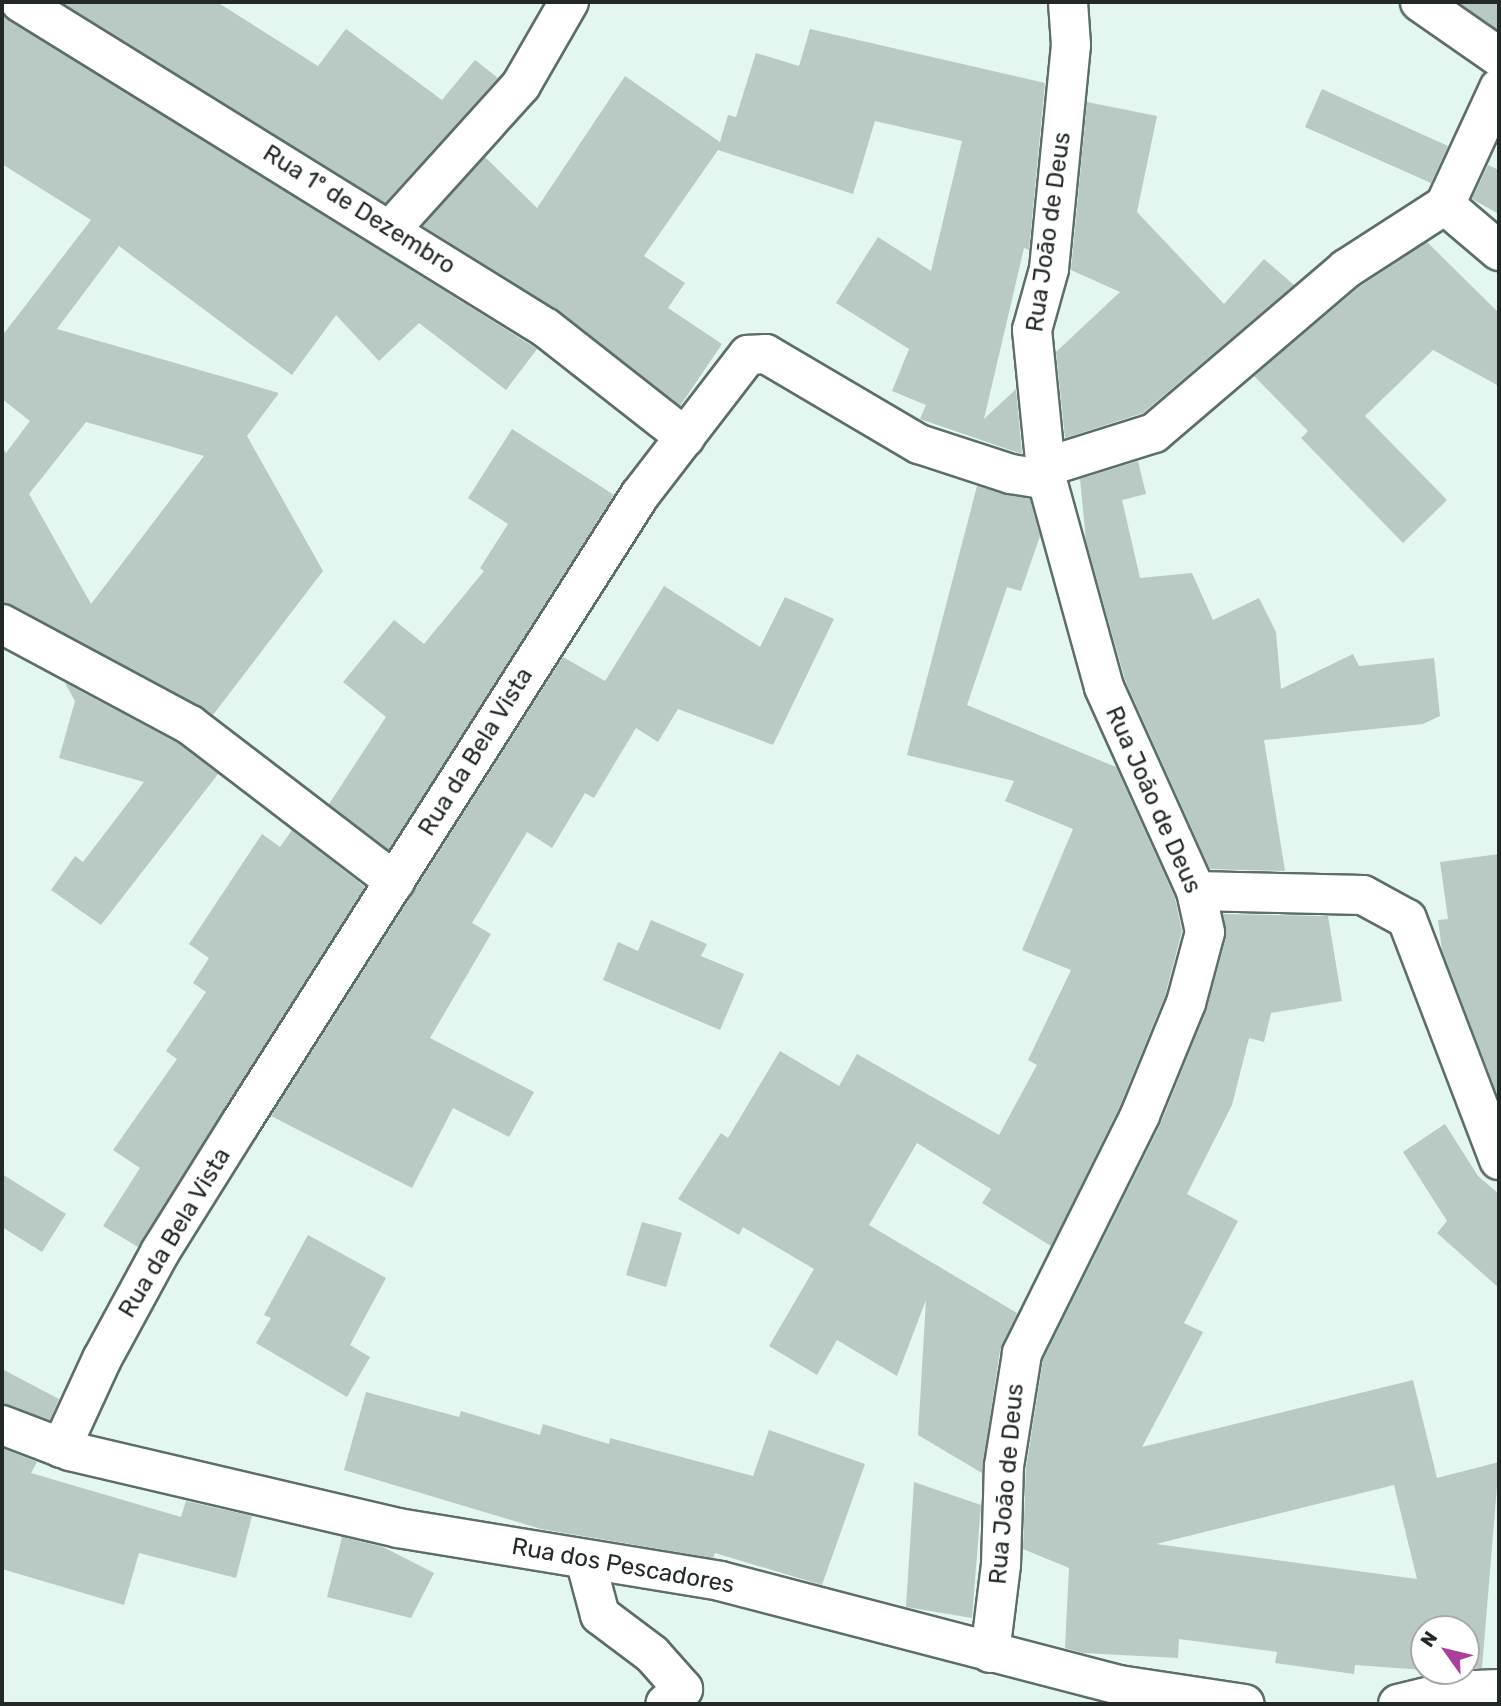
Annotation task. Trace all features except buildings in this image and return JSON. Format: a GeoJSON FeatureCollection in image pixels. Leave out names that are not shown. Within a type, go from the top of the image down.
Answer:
{"type":"FeatureCollection","features":[{"type":"Feature","properties":{"kind":"street","name":"Rua 1º de Dezembro"},"geometry":{"type":"LineString","coordinates":[[20,2],[391,229],[546,328],[685,437]]}},
{"type":"Feature","properties":{"kind":"street"},"geometry":{"type":"LineString","coordinates":[[391,229],[522,85],[569,2]]}},
{"type":"Feature","properties":{"kind":"street","name":"Rua João de Deus"},"geometry":{"type":"LineString","coordinates":[[990,1653],[1001,1565],[1012,1401],[1022,1353],[1140,1115],[1186,1003],[1205,932],[1196,891],[1104,687],[1047,473],[1032,330],[1049,269],[1071,44],[1068,2]]}},
{"type":"Feature","properties":{"kind":"street"},"geometry":{"type":"LineString","coordinates":[[1420,2],[1499,57]]}},
{"type":"Feature","properties":{"kind":"street"},"geometry":{"type":"LineString","coordinates":[[1047,473],[1154,433],[1346,269],[1445,205],[1499,88]]}},
{"type":"Feature","properties":{"kind":"street"},"geometry":{"type":"LineString","coordinates":[[1445,205],[1499,251]]}},
{"type":"Feature","properties":{"kind":"street","name":"Rua da Bela Vista"},"geometry":{"type":"LineString","coordinates":[[61,1448],[102,1359],[160,1252],[640,495],[748,355],[766,354],[919,444],[1011,474],[1047,473]]}},
{"type":"Feature","properties":{"kind":"street"},"geometry":{"type":"LineString","coordinates":[[2,624],[190,725],[395,882]]}},
{"type":"Feature","properties":{"kind":"street"},"geometry":{"type":"LineString","coordinates":[[1196,891],[1363,895],[1407,919],[1499,1160]]}},
{"type":"Feature","properties":{"kind":"street","name":"Rua dos Pescadores"},"geometry":{"type":"LineString","coordinates":[[2,1425],[61,1448],[398,1528],[720,1581],[1119,1685],[1245,1704]]}},
{"type":"Feature","properties":{"kind":"street"},"geometry":{"type":"LineString","coordinates":[[585,1559],[600,1615],[652,1654],[683,1689],[665,1704]]}},
{"type":"Feature","properties":{"kind":"street"},"geometry":{"type":"LineString","coordinates":[[1398,1704],[1451,1691],[1499,1689]]}}]}
